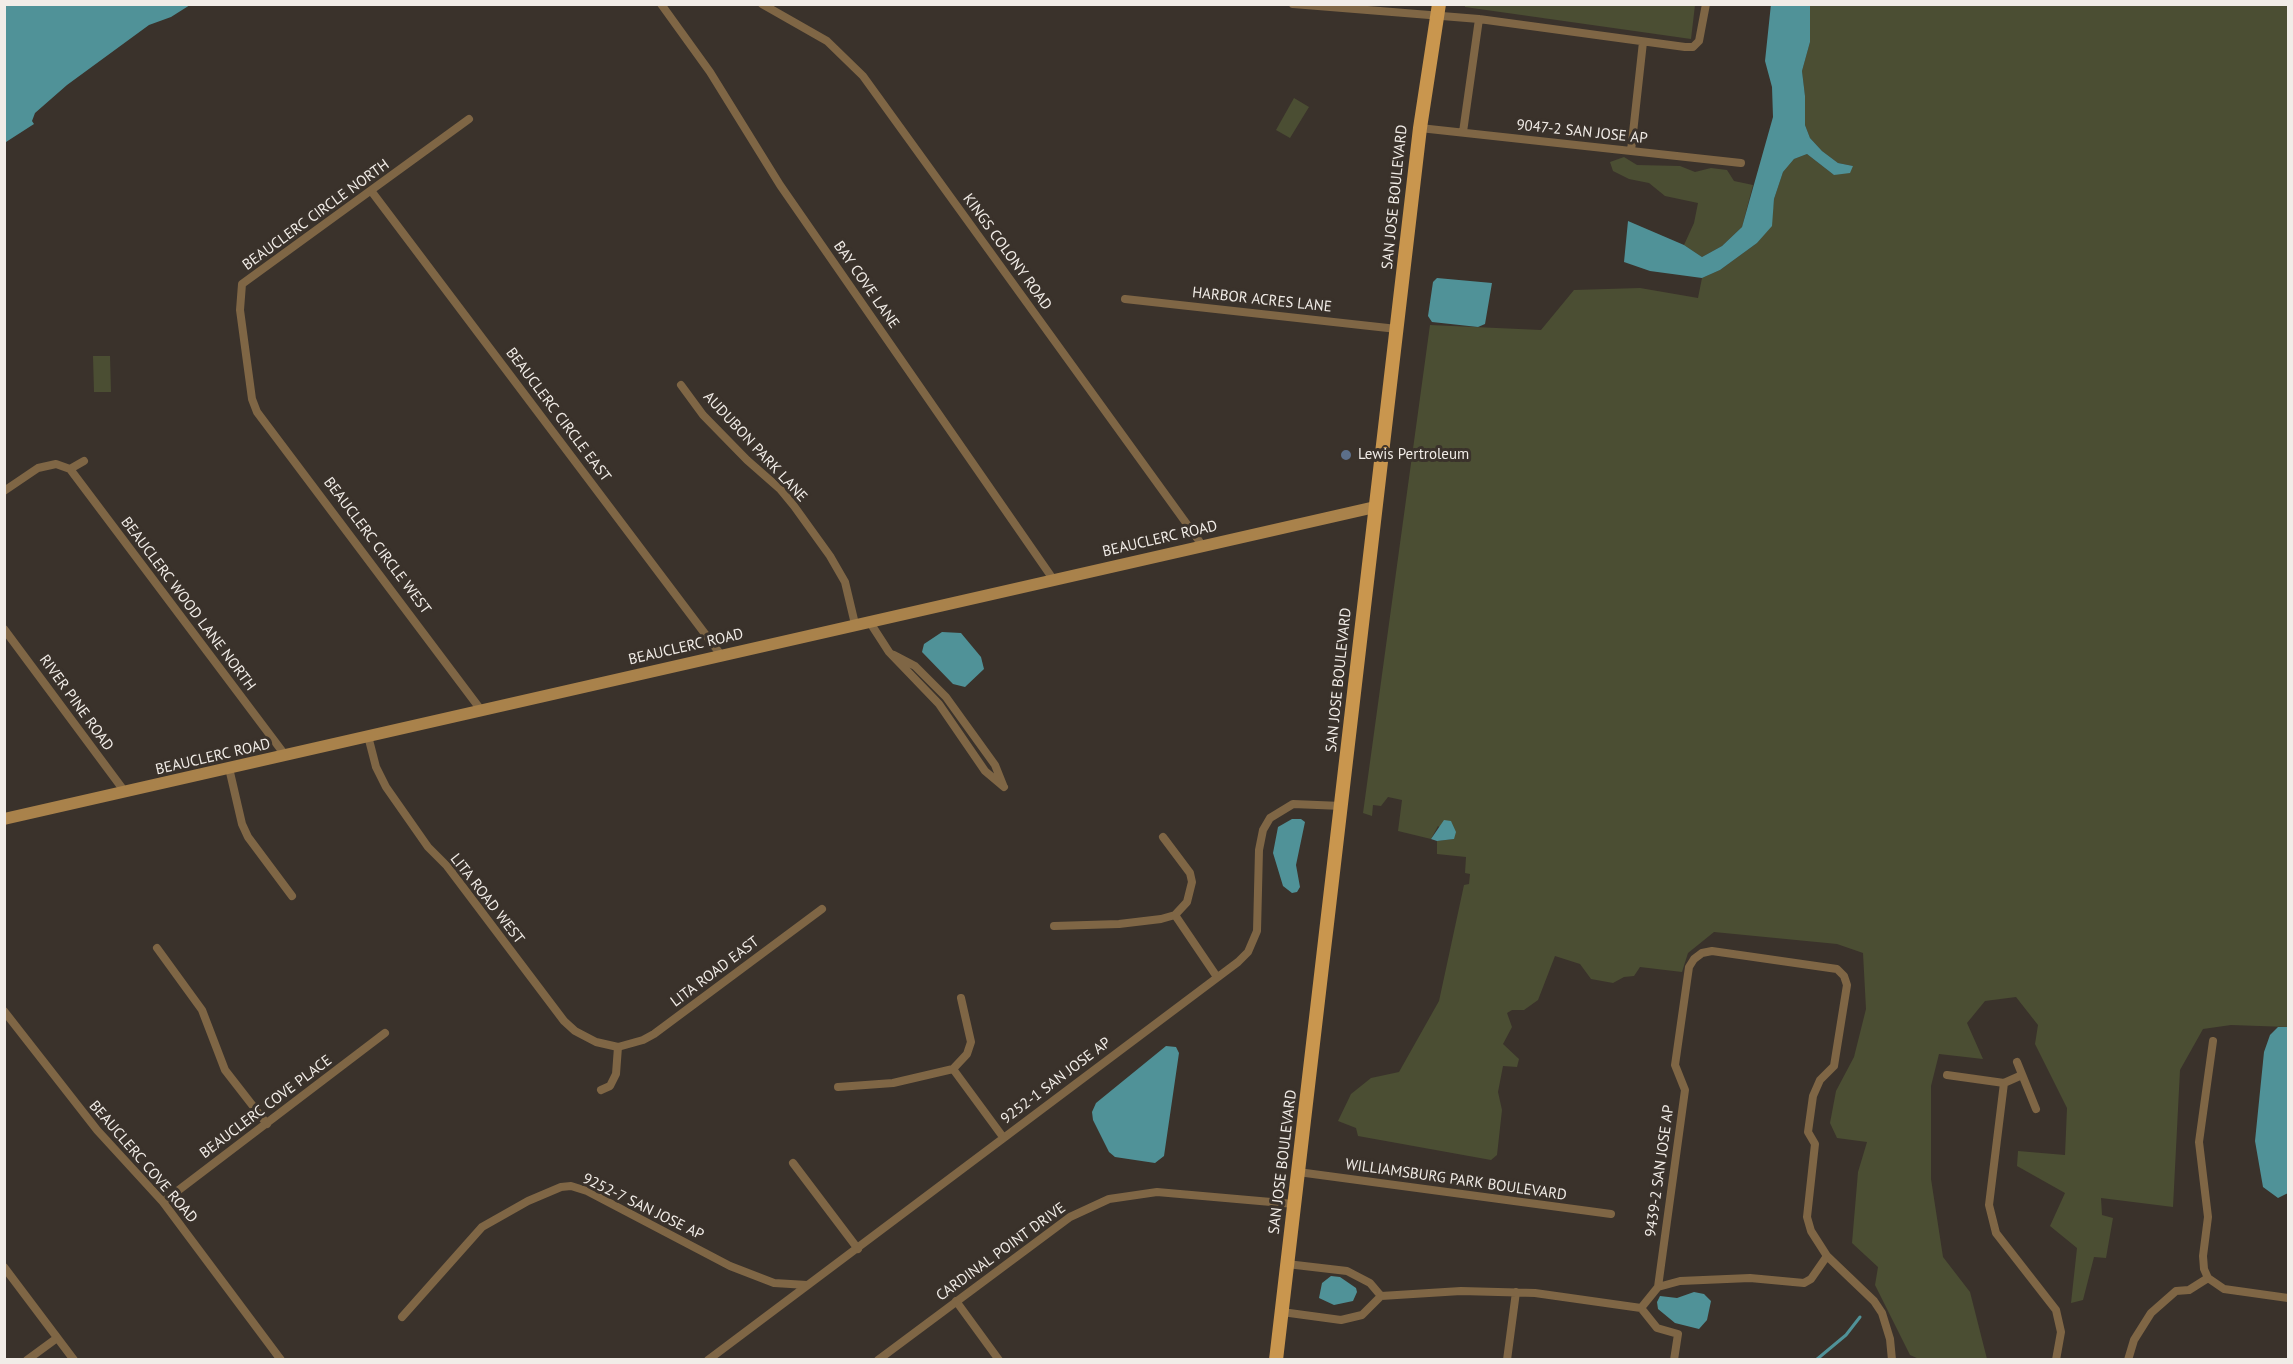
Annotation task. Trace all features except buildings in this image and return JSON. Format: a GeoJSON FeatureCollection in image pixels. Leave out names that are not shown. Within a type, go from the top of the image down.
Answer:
{"type":"FeatureCollection","features":[{"type":"Feature","properties":{"kind":"main road","name":"SAN JOSE BOULEVARD"},"geometry":{"type":"LineString","coordinates":[[1276,1359],[1420,128],[1437,11]]}},
{"type":"Feature","properties":{"kind":"street","name":"BAY COVE LANE"},"geometry":{"type":"LineString","coordinates":[[661,4],[710,72],[780,185],[1053,579]]}},
{"type":"Feature","properties":{"kind":"street","name":"KINGS COLONY ROAD"},"geometry":{"type":"LineString","coordinates":[[762,4],[827,41],[863,76],[1202,545]]}},
{"type":"Feature","properties":{"kind":"street"},"geometry":{"type":"LineString","coordinates":[[1293,4],[1437,11],[1479,20],[1693,47],[1703,32],[1706,4]]}},
{"type":"Feature","properties":{"kind":"street"},"geometry":{"type":"LineString","coordinates":[[1463,132],[1479,20]]}},
{"type":"Feature","properties":{"kind":"street"},"geometry":{"type":"LineString","coordinates":[[1631,151],[1643,42]]}},
{"type":"Feature","properties":{"kind":"street","name":"BEAUCLERC CIRCLE NORTH"},"geometry":{"type":"LineString","coordinates":[[252,399],[240,310],[242,284],[372,192],[469,119]]}},
{"type":"Feature","properties":{"kind":"street","name":"9047-2 SAN JOSE AP"},"geometry":{"type":"LineString","coordinates":[[1420,128],[1741,163]]}},
{"type":"Feature","properties":{"kind":"street","name":"BEAUCLERC CIRCLE EAST"},"geometry":{"type":"LineString","coordinates":[[372,192],[721,655]]}},
{"type":"Feature","properties":{"kind":"street","name":"HARBOR ACRES LANE"},"geometry":{"type":"LineString","coordinates":[[1125,299],[1396,329]]}},
{"type":"Feature","properties":{"kind":"street","name":"AUDUBON PARK LANE"},"geometry":{"type":"LineString","coordinates":[[681,385],[703,415],[747,460],[780,489],[800,514],[830,556],[845,582],[855,624]]}},
{"type":"Feature","properties":{"kind":"street","name":"BEAUCLERC CIRCLE WEST"},"geometry":{"type":"LineString","coordinates":[[252,399],[257,412],[481,710]]}},
{"type":"Feature","properties":{"kind":"street"},"geometry":{"type":"LineString","coordinates":[[4,491],[38,468],[56,464],[70,469],[84,461]]}},
{"type":"Feature","properties":{"kind":"street","name":"BEAUCLERC WOOD LANE NORTH"},"geometry":{"type":"LineString","coordinates":[[70,469],[285,755]]}},
{"type":"Feature","properties":{"kind":"street","name":"BEAUCLERC ROAD"},"geometry":{"type":"LineString","coordinates":[[4,819],[1376,507]]}},
{"type":"Feature","properties":{"kind":"street"},"geometry":{"type":"LineString","coordinates":[[869,621],[889,652],[939,704],[985,771],[1004,787],[995,765],[961,716],[915,666],[889,652]]}},
{"type":"Feature","properties":{"kind":"street","name":"RIVER PINE ROAD"},"geometry":{"type":"LineString","coordinates":[[4,629],[125,792]]}},
{"type":"Feature","properties":{"kind":"street"},"geometry":{"type":"LineString","coordinates":[[951,721],[961,716]]}},
{"type":"Feature","properties":{"kind":"street","name":"LITA ROAD WEST"},"geometry":{"type":"LineString","coordinates":[[368,736],[376,767],[398,806],[564,1021],[586,1038],[618,1047]]}},
{"type":"Feature","properties":{"kind":"street"},"geometry":{"type":"LineString","coordinates":[[229,768],[242,824],[248,837],[292,896]]}},
{"type":"Feature","properties":{"kind":"street","name":"9252-1 SAN JOSE AP"},"geometry":{"type":"LineString","coordinates":[[708,1359],[858,1249],[1248,952],[1257,931],[1260,839],[1270,818],[1283,809],[1303,803],[1342,806]]}},
{"type":"Feature","properties":{"kind":"street"},"geometry":{"type":"LineString","coordinates":[[1054,926],[1119,924],[1175,915],[1187,902],[1192,882],[1190,873],[1163,837]]}},
{"type":"Feature","properties":{"kind":"street","name":"LITA ROAD EAST"},"geometry":{"type":"LineString","coordinates":[[618,1047],[643,1040],[654,1034],[822,909]]}},
{"type":"Feature","properties":{"kind":"street"},"geometry":{"type":"LineString","coordinates":[[1175,915],[1217,976]]}},
{"type":"Feature","properties":{"kind":"street"},"geometry":{"type":"LineString","coordinates":[[157,948],[202,1010],[225,1070],[267,1124]]}},
{"type":"Feature","properties":{"kind":"street","name":"9439-2 SAN JOSE AP"},"geometry":{"type":"LineString","coordinates":[[1658,1287],[1685,1090],[1676,1065],[1689,967],[1702,953],[1712,951],[1828,967],[1844,976],[1847,985],[1833,1066],[1821,1080],[1813,1096],[1808,1132],[1815,1144],[1807,1217],[1811,1231],[1827,1256],[1874,1302],[1882,1313],[1890,1339],[1892,1359]]}},
{"type":"Feature","properties":{"kind":"street"},"geometry":{"type":"LineString","coordinates":[[838,1087],[892,1083],[953,1069],[967,1054],[971,1042],[961,998]]}},
{"type":"Feature","properties":{"kind":"street","name":"BEAUCLERC COVE ROAD"},"geometry":{"type":"LineString","coordinates":[[4,1011],[79,1109],[163,1202],[281,1359]]}},
{"type":"Feature","properties":{"kind":"street","name":"BEAUCLERC COVE PLACE"},"geometry":{"type":"LineString","coordinates":[[163,1202],[385,1033]]}},
{"type":"Feature","properties":{"kind":"street"},"geometry":{"type":"LineString","coordinates":[[2213,1041],[2199,1142],[2208,1217],[2203,1256],[2208,1278],[2224,1289],[2289,1298]]}},
{"type":"Feature","properties":{"kind":"street"},"geometry":{"type":"LineString","coordinates":[[601,1090],[610,1086],[616,1074],[618,1047]]}},
{"type":"Feature","properties":{"kind":"street"},"geometry":{"type":"LineString","coordinates":[[2017,1062],[2036,1109]]}},
{"type":"Feature","properties":{"kind":"street"},"geometry":{"type":"LineString","coordinates":[[953,1069],[1003,1137]]}},
{"type":"Feature","properties":{"kind":"street"},"geometry":{"type":"LineString","coordinates":[[1947,1075],[2004,1083],[2022,1075]]}},
{"type":"Feature","properties":{"kind":"street"},"geometry":{"type":"LineString","coordinates":[[2004,1083],[1989,1205],[1996,1233],[2056,1310],[2061,1332],[2056,1359]]}},
{"type":"Feature","properties":{"kind":"street"},"geometry":{"type":"LineString","coordinates":[[793,1163],[858,1249]]}},
{"type":"Feature","properties":{"kind":"street","name":"WILLIAMSBURG PARK BOULEVARD"},"geometry":{"type":"LineString","coordinates":[[1298,1172],[1611,1214]]}},
{"type":"Feature","properties":{"kind":"street","name":"9252-7 SAN JOSE AP"},"geometry":{"type":"LineString","coordinates":[[402,1317],[482,1227],[528,1201],[561,1187],[571,1186],[587,1191],[730,1266],[774,1283],[807,1285]]}},
{"type":"Feature","properties":{"kind":"street","name":"CARDINAL POINT DRIVE"},"geometry":{"type":"LineString","coordinates":[[878,1359],[1070,1217],[1109,1199],[1157,1192],[1294,1204]]}},
{"type":"Feature","properties":{"kind":"street"},"geometry":{"type":"LineString","coordinates":[[1641,1308],[1658,1287],[1680,1281],[1750,1278],[1804,1283],[1811,1280],[1827,1256]]}},
{"type":"Feature","properties":{"kind":"street"},"geometry":{"type":"LineString","coordinates":[[1287,1264],[1347,1271],[1370,1283],[1382,1296]]}},
{"type":"Feature","properties":{"kind":"street"},"geometry":{"type":"LineString","coordinates":[[4,1267],[74,1359]]}},
{"type":"Feature","properties":{"kind":"street"},"geometry":{"type":"LineString","coordinates":[[2128,1359],[2134,1340],[2151,1313],[2176,1291],[2189,1290],[2208,1278]]}},
{"type":"Feature","properties":{"kind":"street"},"geometry":{"type":"LineString","coordinates":[[1282,1312],[1341,1320],[1353,1319],[1362,1315],[1382,1296],[1461,1291],[1516,1293],[1641,1308],[1657,1328],[1678,1334],[1674,1359]]}},
{"type":"Feature","properties":{"kind":"street"},"geometry":{"type":"LineString","coordinates":[[1507,1359],[1516,1293]]}},
{"type":"Feature","properties":{"kind":"street"},"geometry":{"type":"LineString","coordinates":[[957,1301],[999,1359]]}},
{"type":"Feature","properties":{"kind":"street"},"geometry":{"type":"LineString","coordinates":[[27,1359],[57,1338]]}},
{"type":"Feature","properties":{"kind":"green space"},"geometry":{"type":"Polygon","coordinates":[[[1695,4],[1691,39],[1465,7],[1465,5],[1695,4]]]}},
{"type":"Feature","properties":{"kind":"green space"},"geometry":{"type":"Polygon","coordinates":[[[1810,5],[2288,5],[2288,1027],[2231,1025],[2203,1029],[2180,1070],[2173,1207],[2101,1198],[2102,1215],[2113,1218],[2106,1258],[2094,1257],[2083,1300],[2071,1303],[2077,1248],[2050,1226],[2065,1193],[2017,1166],[2018,1151],[2065,1155],[2067,1108],[2035,1044],[2038,1025],[2016,997],[1985,1001],[1967,1023],[1983,1059],[1939,1054],[1931,1086],[1931,1179],[1943,1257],[1970,1292],[1987,1359],[1919,1359],[1910,1355],[1875,1285],[1878,1267],[1852,1243],[1858,1172],[1867,1142],[1837,1138],[1830,1123],[1836,1091],[1854,1057],[1866,1009],[1863,953],[1837,944],[1714,932],[1688,953],[1682,972],[1640,967],[1634,976],[1624,977],[1613,983],[1591,979],[1580,964],[1555,956],[1538,1000],[1524,1010],[1512,1010],[1507,1013],[1512,1027],[1503,1044],[1519,1059],[1517,1067],[1503,1066],[1498,1092],[1502,1110],[1497,1155],[1491,1160],[1358,1136],[1356,1128],[1338,1121],[1351,1094],[1371,1078],[1399,1072],[1439,1001],[1464,885],[1469,884],[1470,874],[1465,873],[1466,857],[1437,854],[1437,841],[1454,839],[1438,826],[1431,839],[1398,831],[1402,800],[1388,797],[1381,806],[1373,805],[1372,816],[1363,813],[1430,325],[1541,330],[1574,290],[1640,288],[1698,298],[1702,278],[1720,270],[1757,243],[1771,226],[1774,199],[1783,172],[1794,159],[1807,154],[1834,175],[1853,166],[1838,163],[1822,151],[1810,138],[1805,125],[1802,71],[1810,42],[1810,5]]]}},
{"type":"Feature","properties":{"kind":"green space"},"geometry":{"type":"Polygon","coordinates":[[[1294,98],[1309,107],[1290,138],[1276,130],[1294,98]]]}},
{"type":"Feature","properties":{"kind":"green space"},"geometry":{"type":"Polygon","coordinates":[[[1624,157],[1637,165],[1680,166],[1695,172],[1711,168],[1727,170],[1734,181],[1753,185],[1742,227],[1722,246],[1702,257],[1684,245],[1694,223],[1698,203],[1665,196],[1649,183],[1629,179],[1613,171],[1610,162],[1624,157]]]}},
{"type":"Feature","properties":{"kind":"green space"},"geometry":{"type":"Polygon","coordinates":[[[93,356],[110,356],[111,392],[94,392],[93,356]]]}},
{"type":"Feature","properties":{"kind":"water"},"geometry":{"type":"Polygon","coordinates":[[[5,4],[190,5],[171,17],[149,25],[67,85],[35,113],[32,121],[34,124],[6,142],[5,151],[5,4]]]}},
{"type":"Feature","properties":{"kind":"water"},"geometry":{"type":"Polygon","coordinates":[[[1771,4],[1810,5],[1810,42],[1802,71],[1805,125],[1810,138],[1822,151],[1838,163],[1853,166],[1850,173],[1834,175],[1807,154],[1794,159],[1783,172],[1774,199],[1772,226],[1757,243],[1720,270],[1702,278],[1650,271],[1624,262],[1628,221],[1684,245],[1702,257],[1722,246],[1742,227],[1773,117],[1772,87],[1765,61],[1771,4]]]}},
{"type":"Feature","properties":{"kind":"water"},"geometry":{"type":"Polygon","coordinates":[[[1437,278],[1492,283],[1485,324],[1478,327],[1432,322],[1428,316],[1433,282],[1437,278]]]}},
{"type":"Feature","properties":{"kind":"water"},"geometry":{"type":"Polygon","coordinates":[[[942,632],[961,633],[981,657],[984,669],[965,687],[953,684],[922,652],[924,644],[942,632]]]}},
{"type":"Feature","properties":{"kind":"water"},"geometry":{"type":"Polygon","coordinates":[[[1292,819],[1301,819],[1305,822],[1296,865],[1300,887],[1297,892],[1292,893],[1283,886],[1273,853],[1278,827],[1292,819]]]}},
{"type":"Feature","properties":{"kind":"water"},"geometry":{"type":"Polygon","coordinates":[[[1444,820],[1451,821],[1456,832],[1454,839],[1437,841],[1431,839],[1444,820]]]}},
{"type":"Feature","properties":{"kind":"water"},"geometry":{"type":"Polygon","coordinates":[[[2278,1027],[2288,1027],[2288,1193],[2278,1198],[2263,1187],[2255,1141],[2264,1052],[2270,1035],[2278,1027]]]}},
{"type":"Feature","properties":{"kind":"water"},"geometry":{"type":"Polygon","coordinates":[[[1166,1046],[1176,1047],[1179,1053],[1164,1156],[1155,1163],[1115,1157],[1109,1152],[1093,1120],[1092,1112],[1096,1103],[1166,1046]]]}},
{"type":"Feature","properties":{"kind":"water"},"geometry":{"type":"Polygon","coordinates":[[[1331,1276],[1340,1277],[1356,1288],[1357,1292],[1353,1301],[1334,1305],[1319,1298],[1322,1283],[1331,1276]]]}},
{"type":"Feature","properties":{"kind":"water"},"geometry":{"type":"Polygon","coordinates":[[[1694,1292],[1704,1294],[1711,1301],[1707,1320],[1699,1329],[1675,1323],[1658,1309],[1657,1302],[1660,1296],[1677,1298],[1694,1292]]]}},
{"type":"Feature","properties":{"kind":"waterway"},"geometry":{"type":"LineString","coordinates":[[1816,1360],[1846,1335],[1860,1317]]}},
{"type":"Feature","properties":{"kind":"place","name":"Lewis Pertroleum"},"geometry":{"type":"Point","coordinates":[1346,455]}}]}
